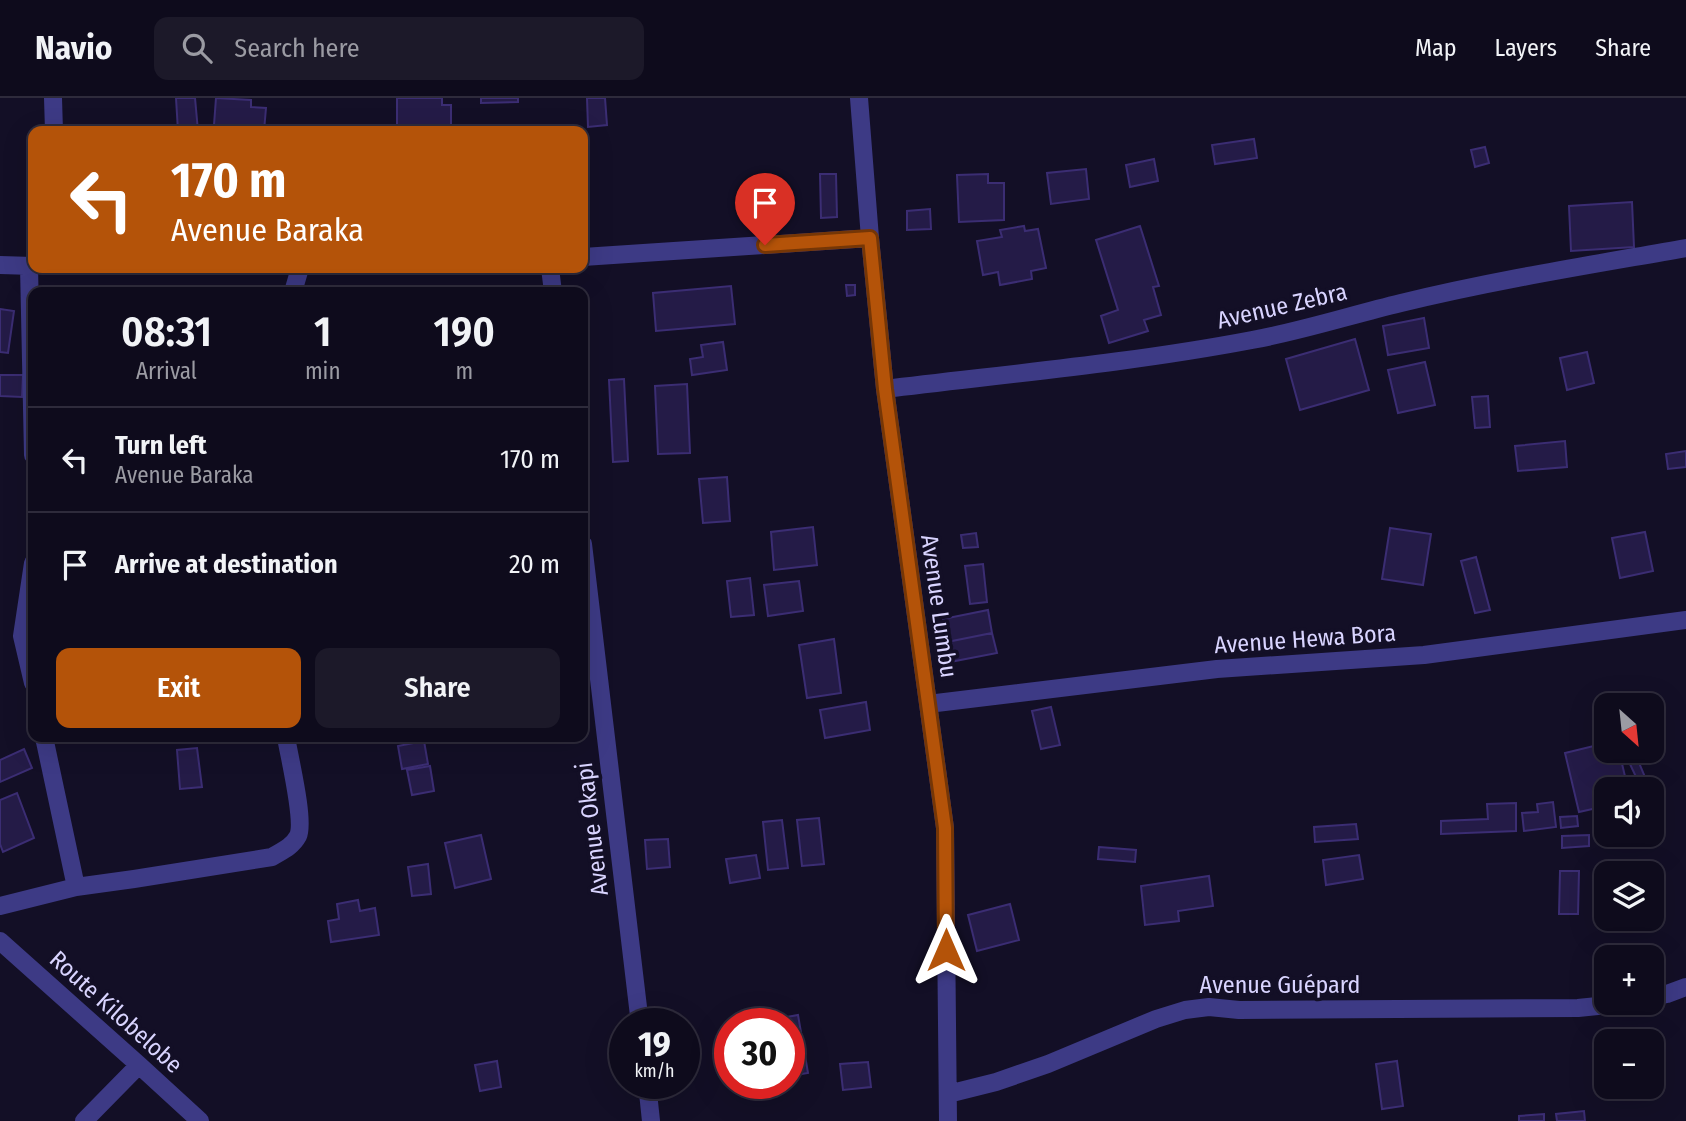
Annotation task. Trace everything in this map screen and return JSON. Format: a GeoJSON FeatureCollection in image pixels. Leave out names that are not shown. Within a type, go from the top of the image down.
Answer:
{"type":"FeatureCollection","features":[{"type":"Feature","properties":{"kind":"street"},"geometry":{"type":"LineString","coordinates":[[52,98],[54,126]]}},
{"type":"Feature","properties":{"kind":"street","name":"Avenue Lumbu"},"geometry":{"type":"LineString","coordinates":[[859,98],[885,389],[945,828],[948,1121]]}},
{"type":"Feature","properties":{"kind":"street"},"geometry":{"type":"LineString","coordinates":[[588,257],[870,238]]}},
{"type":"Feature","properties":{"kind":"street","name":"Avenue Zebra"},"geometry":{"type":"LineString","coordinates":[[885,389],[1161,355],[1253,340],[1511,278],[1686,248]]}},
{"type":"Feature","properties":{"kind":"street"},"geometry":{"type":"LineString","coordinates":[[0,265],[28,266]]}},
{"type":"Feature","properties":{"kind":"street","name":"Avenue Okapi"},"geometry":{"type":"LineString","coordinates":[[588,586],[638,1008]]}},
{"type":"Feature","properties":{"kind":"street"},"geometry":{"type":"LineString","coordinates":[[28,596],[22,636],[28,662]]}},
{"type":"Feature","properties":{"kind":"street","name":"Avenue Hewa Bora"},"geometry":{"type":"LineString","coordinates":[[928,704],[1217,669],[1424,655],[1686,621]]}},
{"type":"Feature","properties":{"kind":"street"},"geometry":{"type":"LineString","coordinates":[[45,742],[76,887]]}},
{"type":"Feature","properties":{"kind":"street"},"geometry":{"type":"LineString","coordinates":[[0,906],[76,887],[272,857],[290,846],[299,834],[299,811],[287,742]]}},
{"type":"Feature","properties":{"kind":"street","name":"Route Kilobelobe"},"geometry":{"type":"LineString","coordinates":[[0,941],[200,1121]]}},
{"type":"Feature","properties":{"kind":"street"},"geometry":{"type":"LineString","coordinates":[[1664,995],[1686,987]]}},
{"type":"Feature","properties":{"kind":"street","name":"Avenue Guépard"},"geometry":{"type":"LineString","coordinates":[[948,1094],[996,1082],[1048,1064],[1156,1019],[1185,1010],[1209,1007],[1239,1010],[1594,1006]]}},
{"type":"Feature","properties":{"kind":"street"},"geometry":{"type":"LineString","coordinates":[[83,1121],[139,1065]]}},
{"type":"Feature","properties":{"kind":"street"},"geometry":{"type":"LineString","coordinates":[[649,1099],[651,1121]]}},
{"type":"Feature","properties":{"kind":"building"},"geometry":{"type":"Polygon","coordinates":[[[176,98],[195,98],[198,126],[178,126],[176,98]]]}},
{"type":"Feature","properties":{"kind":"building"},"geometry":{"type":"Polygon","coordinates":[[[216,98],[251,100],[251,107],[266,108],[264,126],[214,125],[216,98]]]}},
{"type":"Feature","properties":{"kind":"building"},"geometry":{"type":"Polygon","coordinates":[[[397,98],[442,98],[442,105],[451,105],[451,126],[397,126],[397,98]]]}},
{"type":"Feature","properties":{"kind":"building"},"geometry":{"type":"Polygon","coordinates":[[[481,98],[518,98],[518,102],[481,103],[481,98]]]}},
{"type":"Feature","properties":{"kind":"building"},"geometry":{"type":"Polygon","coordinates":[[[587,98],[605,98],[607,125],[588,126],[587,98]]]}},
{"type":"Feature","properties":{"kind":"building"},"geometry":{"type":"Polygon","coordinates":[[[1254,139],[1257,158],[1215,164],[1212,145],[1254,139]]]}},
{"type":"Feature","properties":{"kind":"building"},"geometry":{"type":"Polygon","coordinates":[[[1485,147],[1489,163],[1475,167],[1471,150],[1485,147]]]}},
{"type":"Feature","properties":{"kind":"building"},"geometry":{"type":"Polygon","coordinates":[[[1154,159],[1158,181],[1130,187],[1126,165],[1154,159]]]}},
{"type":"Feature","properties":{"kind":"building"},"geometry":{"type":"Polygon","coordinates":[[[1086,169],[1089,199],[1051,204],[1047,173],[1086,169]]]}},
{"type":"Feature","properties":{"kind":"building"},"geometry":{"type":"Polygon","coordinates":[[[820,174],[836,174],[837,217],[821,218],[820,174]]]}},
{"type":"Feature","properties":{"kind":"building"},"geometry":{"type":"Polygon","coordinates":[[[988,174],[988,183],[1004,183],[1004,220],[959,222],[957,175],[988,174]]]}},
{"type":"Feature","properties":{"kind":"building"},"geometry":{"type":"Polygon","coordinates":[[[1632,202],[1634,247],[1571,251],[1569,206],[1632,202]]]}},
{"type":"Feature","properties":{"kind":"building"},"geometry":{"type":"Polygon","coordinates":[[[930,209],[931,229],[907,230],[907,211],[930,209]]]}},
{"type":"Feature","properties":{"kind":"building"},"geometry":{"type":"Polygon","coordinates":[[[1024,226],[1025,231],[1038,229],[1046,268],[1031,271],[1032,279],[1000,285],[998,272],[983,275],[977,241],[1002,237],[1000,230],[1024,226]]]}},
{"type":"Feature","properties":{"kind":"building"},"geometry":{"type":"Polygon","coordinates":[[[1140,226],[1159,286],[1153,287],[1161,315],[1144,320],[1148,331],[1109,343],[1101,316],[1118,310],[1096,240],[1140,226]]]}},
{"type":"Feature","properties":{"kind":"building"},"geometry":{"type":"Polygon","coordinates":[[[846,285],[855,285],[855,295],[847,296],[846,285]]]}},
{"type":"Feature","properties":{"kind":"building"},"geometry":{"type":"Polygon","coordinates":[[[731,286],[735,324],[656,331],[653,293],[731,286]]]}},
{"type":"Feature","properties":{"kind":"building"},"geometry":{"type":"Polygon","coordinates":[[[0,309],[14,311],[8,353],[0,352],[0,309]]]}},
{"type":"Feature","properties":{"kind":"building"},"geometry":{"type":"Polygon","coordinates":[[[1424,318],[1429,348],[1388,355],[1383,326],[1424,318]]]}},
{"type":"Feature","properties":{"kind":"building"},"geometry":{"type":"Polygon","coordinates":[[[1355,339],[1369,390],[1300,410],[1286,359],[1355,339]]]}},
{"type":"Feature","properties":{"kind":"building"},"geometry":{"type":"Polygon","coordinates":[[[723,342],[727,370],[692,375],[690,359],[703,357],[701,345],[723,342]]]}},
{"type":"Feature","properties":{"kind":"building"},"geometry":{"type":"Polygon","coordinates":[[[1587,352],[1594,383],[1567,390],[1560,358],[1587,352]]]}},
{"type":"Feature","properties":{"kind":"building"},"geometry":{"type":"Polygon","coordinates":[[[1425,362],[1435,405],[1398,413],[1388,370],[1425,362]]]}},
{"type":"Feature","properties":{"kind":"building"},"geometry":{"type":"Polygon","coordinates":[[[0,375],[23,375],[22,397],[0,396],[0,375]]]}},
{"type":"Feature","properties":{"kind":"building"},"geometry":{"type":"Polygon","coordinates":[[[624,379],[628,461],[613,462],[609,380],[624,379]]]}},
{"type":"Feature","properties":{"kind":"building"},"geometry":{"type":"Polygon","coordinates":[[[687,384],[690,453],[658,454],[655,386],[687,384]]]}},
{"type":"Feature","properties":{"kind":"building"},"geometry":{"type":"Polygon","coordinates":[[[1488,396],[1490,427],[1475,428],[1472,397],[1488,396]]]}},
{"type":"Feature","properties":{"kind":"building"},"geometry":{"type":"Polygon","coordinates":[[[1565,441],[1567,467],[1518,471],[1515,446],[1565,441]]]}},
{"type":"Feature","properties":{"kind":"building"},"geometry":{"type":"Polygon","coordinates":[[[1686,451],[1686,467],[1668,469],[1666,454],[1686,451]]]}},
{"type":"Feature","properties":{"kind":"building"},"geometry":{"type":"Polygon","coordinates":[[[727,477],[730,521],[703,523],[699,479],[727,477]]]}},
{"type":"Feature","properties":{"kind":"building"},"geometry":{"type":"Polygon","coordinates":[[[813,527],[817,565],[774,570],[771,532],[813,527]]]}},
{"type":"Feature","properties":{"kind":"building"},"geometry":{"type":"Polygon","coordinates":[[[1390,528],[1431,534],[1423,585],[1382,579],[1390,528]]]}},
{"type":"Feature","properties":{"kind":"building"},"geometry":{"type":"Polygon","coordinates":[[[1645,532],[1653,571],[1620,578],[1612,538],[1645,532]]]}},
{"type":"Feature","properties":{"kind":"building"},"geometry":{"type":"Polygon","coordinates":[[[976,533],[978,547],[963,548],[961,535],[976,533]]]}},
{"type":"Feature","properties":{"kind":"building"},"geometry":{"type":"Polygon","coordinates":[[[1476,557],[1490,610],[1475,613],[1461,561],[1476,557]]]}},
{"type":"Feature","properties":{"kind":"building"},"geometry":{"type":"Polygon","coordinates":[[[983,564],[987,602],[970,604],[965,566],[983,564]]]}},
{"type":"Feature","properties":{"kind":"building"},"geometry":{"type":"Polygon","coordinates":[[[750,578],[754,615],[731,617],[727,581],[750,578]]]}},
{"type":"Feature","properties":{"kind":"building"},"geometry":{"type":"Polygon","coordinates":[[[799,581],[803,611],[768,616],[764,585],[799,581]]]}},
{"type":"Feature","properties":{"kind":"building"},"geometry":{"type":"Polygon","coordinates":[[[988,610],[992,633],[947,642],[943,619],[988,610]]]}},
{"type":"Feature","properties":{"kind":"building"},"geometry":{"type":"Polygon","coordinates":[[[992,633],[997,653],[950,662],[947,642],[992,633]]]}},
{"type":"Feature","properties":{"kind":"building"},"geometry":{"type":"Polygon","coordinates":[[[834,639],[841,693],[807,698],[799,645],[834,639]]]}},
{"type":"Feature","properties":{"kind":"building"},"geometry":{"type":"Polygon","coordinates":[[[866,702],[870,730],[825,738],[820,710],[866,702]]]}},
{"type":"Feature","properties":{"kind":"building"},"geometry":{"type":"Polygon","coordinates":[[[1051,707],[1060,745],[1041,749],[1032,711],[1051,707]]]}},
{"type":"Feature","properties":{"kind":"building"},"geometry":{"type":"Polygon","coordinates":[[[424,742],[428,764],[402,769],[398,746],[424,742]]]}},
{"type":"Feature","properties":{"kind":"building"},"geometry":{"type":"Polygon","coordinates":[[[1594,746],[1594,763],[1622,763],[1625,777],[1594,777],[1594,809],[1579,812],[1565,753],[1594,746]]]}},
{"type":"Feature","properties":{"kind":"building"},"geometry":{"type":"Polygon","coordinates":[[[197,748],[202,787],[180,789],[177,750],[197,748]]]}},
{"type":"Feature","properties":{"kind":"building"},"geometry":{"type":"Polygon","coordinates":[[[24,749],[32,768],[0,782],[0,760],[24,749]]]}},
{"type":"Feature","properties":{"kind":"building"},"geometry":{"type":"Polygon","coordinates":[[[1629,763],[1639,763],[1645,777],[1636,777],[1629,763]]]}},
{"type":"Feature","properties":{"kind":"building"},"geometry":{"type":"Polygon","coordinates":[[[430,766],[434,791],[412,795],[407,770],[430,766]]]}},
{"type":"Feature","properties":{"kind":"building"},"geometry":{"type":"Polygon","coordinates":[[[17,793],[34,838],[3,852],[0,844],[0,800],[17,793]]]}},
{"type":"Feature","properties":{"kind":"building"},"geometry":{"type":"Polygon","coordinates":[[[1553,802],[1556,827],[1524,831],[1522,813],[1538,812],[1537,804],[1553,802]]]}},
{"type":"Feature","properties":{"kind":"building"},"geometry":{"type":"Polygon","coordinates":[[[1516,803],[1516,831],[1441,834],[1441,821],[1488,819],[1487,804],[1516,803]]]}},
{"type":"Feature","properties":{"kind":"building"},"geometry":{"type":"Polygon","coordinates":[[[1577,816],[1578,826],[1561,828],[1560,817],[1577,816]]]}},
{"type":"Feature","properties":{"kind":"building"},"geometry":{"type":"Polygon","coordinates":[[[819,818],[824,864],[802,866],[797,820],[819,818]]]}},
{"type":"Feature","properties":{"kind":"building"},"geometry":{"type":"Polygon","coordinates":[[[782,820],[788,868],[768,870],[763,822],[782,820]]]}},
{"type":"Feature","properties":{"kind":"building"},"geometry":{"type":"Polygon","coordinates":[[[1356,824],[1358,839],[1315,842],[1314,827],[1356,824]]]}},
{"type":"Feature","properties":{"kind":"building"},"geometry":{"type":"Polygon","coordinates":[[[481,835],[491,879],[455,888],[445,843],[481,835]]]}},
{"type":"Feature","properties":{"kind":"building"},"geometry":{"type":"Polygon","coordinates":[[[1589,835],[1589,846],[1562,848],[1562,836],[1589,835]]]}},
{"type":"Feature","properties":{"kind":"building"},"geometry":{"type":"Polygon","coordinates":[[[668,839],[670,867],[647,869],[645,840],[668,839]]]}},
{"type":"Feature","properties":{"kind":"building"},"geometry":{"type":"Polygon","coordinates":[[[1099,847],[1136,850],[1135,862],[1098,859],[1099,847]]]}},
{"type":"Feature","properties":{"kind":"building"},"geometry":{"type":"Polygon","coordinates":[[[756,855],[760,878],[730,883],[726,859],[756,855]]]}},
{"type":"Feature","properties":{"kind":"building"},"geometry":{"type":"Polygon","coordinates":[[[1359,855],[1363,879],[1326,885],[1323,860],[1359,855]]]}},
{"type":"Feature","properties":{"kind":"building"},"geometry":{"type":"Polygon","coordinates":[[[428,864],[431,894],[412,896],[408,867],[428,864]]]}},
{"type":"Feature","properties":{"kind":"building"},"geometry":{"type":"Polygon","coordinates":[[[1560,871],[1579,871],[1578,914],[1559,914],[1560,871]]]}},
{"type":"Feature","properties":{"kind":"building"},"geometry":{"type":"Polygon","coordinates":[[[1209,876],[1213,906],[1178,911],[1179,921],[1145,925],[1141,886],[1209,876]]]}},
{"type":"Feature","properties":{"kind":"building"},"geometry":{"type":"Polygon","coordinates":[[[358,900],[360,911],[375,908],[379,935],[331,942],[328,921],[339,919],[337,904],[358,900]]]}},
{"type":"Feature","properties":{"kind":"building"},"geometry":{"type":"Polygon","coordinates":[[[1010,904],[1019,940],[977,951],[968,915],[1010,904]]]}},
{"type":"Feature","properties":{"kind":"building"},"geometry":{"type":"Polygon","coordinates":[[[497,1061],[501,1087],[480,1091],[475,1065],[497,1061]]]}},
{"type":"Feature","properties":{"kind":"building"},"geometry":{"type":"Polygon","coordinates":[[[1397,1061],[1403,1106],[1382,1109],[1376,1064],[1397,1061]]]}},
{"type":"Feature","properties":{"kind":"building"},"geometry":{"type":"Polygon","coordinates":[[[868,1062],[871,1087],[843,1090],[840,1064],[868,1062]]]}},
{"type":"Feature","properties":{"kind":"building"},"geometry":{"type":"Polygon","coordinates":[[[1584,1111],[1585,1121],[1557,1121],[1556,1114],[1584,1111]]]}},
{"type":"Feature","properties":{"kind":"building"},"geometry":{"type":"Polygon","coordinates":[[[1544,1114],[1544,1121],[1519,1121],[1519,1116],[1544,1114]]]}},
{"type":"Feature","properties":{"kind":"route"},"geometry":{"type":"LineString","coordinates":[[765,245],[870,238],[885,389],[945,828],[946,950]]}}]}
